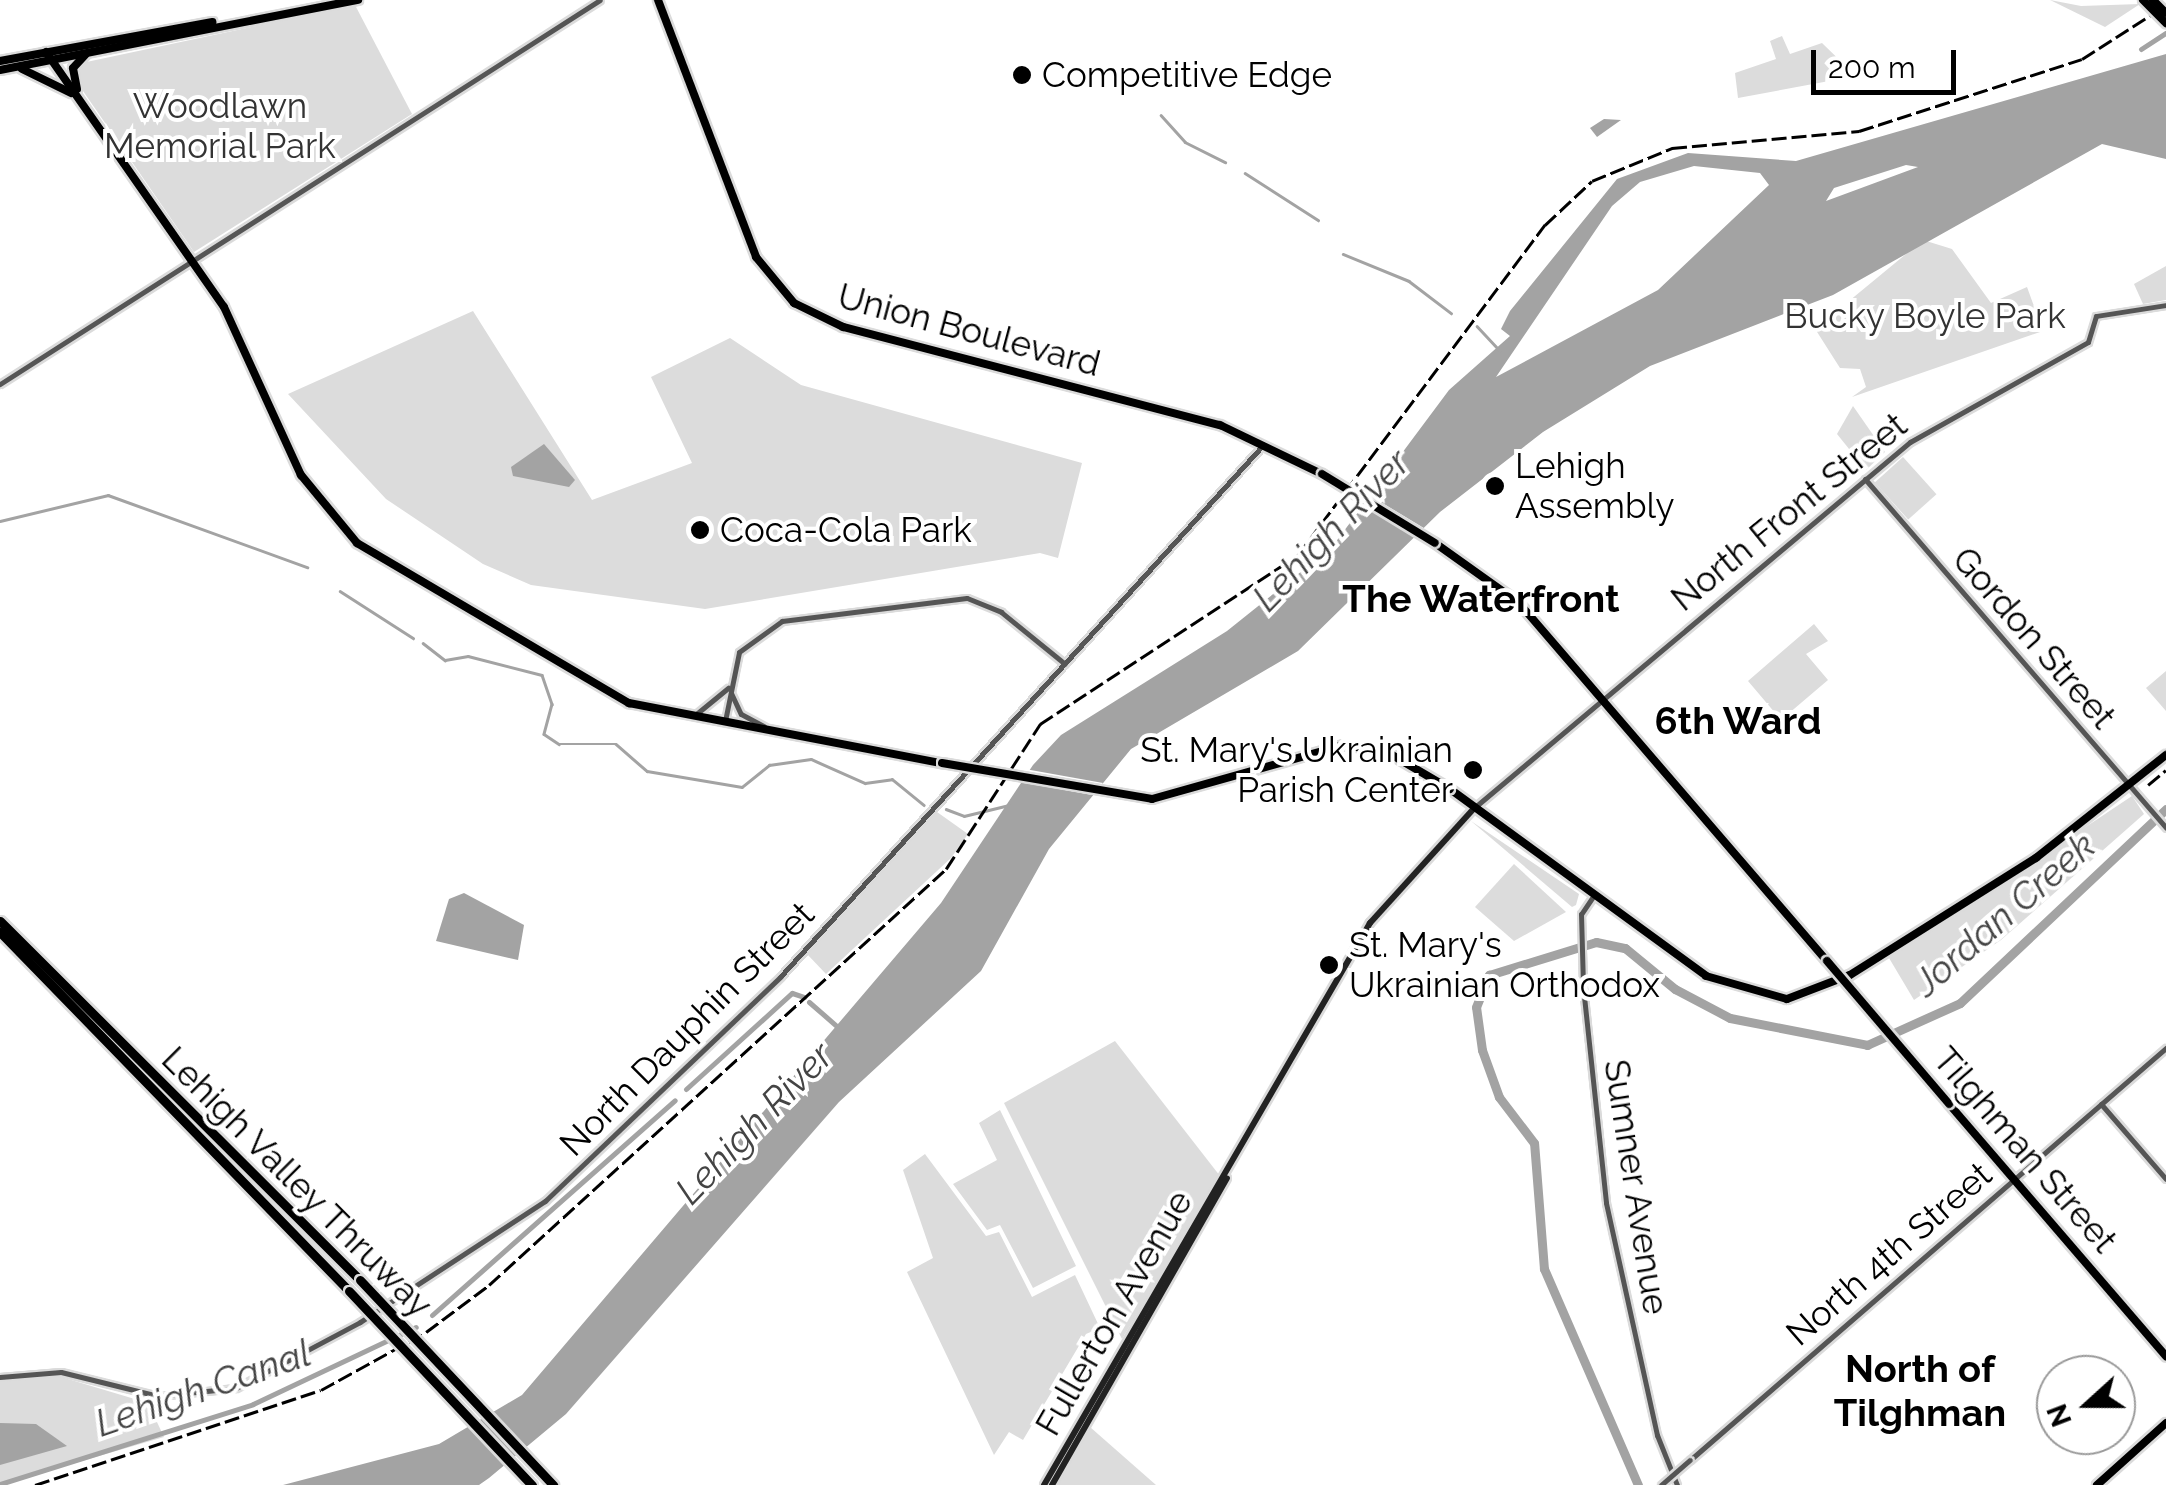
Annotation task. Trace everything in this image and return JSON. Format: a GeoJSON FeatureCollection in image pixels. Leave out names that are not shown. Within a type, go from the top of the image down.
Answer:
{"type":"FeatureCollection","features":[{"type":"Feature","properties":{"kind":"highway","name":"Lehigh Valley Thruway"},"geometry":{"type":"LineString","coordinates":[[0,921],[360,1280],[553,1485]]}},
{"type":"Feature","properties":{"kind":"highway","name":"Lehigh Valley Thruway"},"geometry":{"type":"LineString","coordinates":[[0,932],[532,1485]]}},
{"type":"Feature","properties":{"kind":"main road"},"geometry":{"type":"LineString","coordinates":[[0,70],[49,56],[332,0]]}},
{"type":"Feature","properties":{"kind":"main road"},"geometry":{"type":"LineString","coordinates":[[0,61],[88,52],[358,0]]}},
{"type":"Feature","properties":{"kind":"main road","name":"Union Boulevard"},"geometry":{"type":"LineString","coordinates":[[658,0],[753,249],[794,303],[838,326],[1193,417],[1266,443],[1435,543]]}},
{"type":"Feature","properties":{"kind":"main road"},"geometry":{"type":"LineString","coordinates":[[2143,0],[2166,23]]}},
{"type":"Feature","properties":{"kind":"main road"},"geometry":{"type":"LineString","coordinates":[[2152,0],[2166,12]]}},
{"type":"Feature","properties":{"kind":"main road"},"geometry":{"type":"LineString","coordinates":[[82,103],[72,71],[88,52]]}},
{"type":"Feature","properties":{"kind":"main road"},"geometry":{"type":"LineString","coordinates":[[49,56],[224,307],[301,475],[352,538],[618,697],[688,718],[1152,799],[1344,746],[1386,752],[1450,788],[1724,986],[1800,997],[2021,867],[2130,787],[2166,755]]}},
{"type":"Feature","properties":{"kind":"main road"},"geometry":{"type":"LineString","coordinates":[[12,68],[47,74],[82,103]]}},
{"type":"Feature","properties":{"kind":"main road","name":"Tilghman Street"},"geometry":{"type":"LineString","coordinates":[[1435,543],[1513,597],[2166,1356]]}},
{"type":"Feature","properties":{"kind":"main road","name":"North Front Street"},"geometry":{"type":"LineString","coordinates":[[1393,897],[1475,807]]}},
{"type":"Feature","properties":{"kind":"main road","name":"Fullerton Avenue"},"geometry":{"type":"LineString","coordinates":[[1044,1485],[1393,897]]}},
{"type":"Feature","properties":{"kind":"main road","name":"Fullerton Avenue"},"geometry":{"type":"LineString","coordinates":[[1052,1485],[1230,1167]]}},
{"type":"Feature","properties":{"kind":"main road"},"geometry":{"type":"LineString","coordinates":[[2096,1484],[2166,1423]]}},
{"type":"Feature","properties":{"kind":"street"},"geometry":{"type":"LineString","coordinates":[[0,384],[600,0]]}},
{"type":"Feature","properties":{"kind":"street","name":"North Front Street"},"geometry":{"type":"LineString","coordinates":[[1475,807],[1598,698],[1910,442],[2088,342],[2096,316],[2166,305]]}},
{"type":"Feature","properties":{"kind":"street","name":"North Dauphin Street"},"geometry":{"type":"LineString","coordinates":[[0,1376],[61,1372],[158,1396],[236,1388],[360,1322],[536,1208],[780,977],[1266,443]]}},
{"type":"Feature","properties":{"kind":"street","name":"Gordon Street"},"geometry":{"type":"LineString","coordinates":[[1865,479],[2166,828]]}},
{"type":"Feature","properties":{"kind":"street"},"geometry":{"type":"LineString","coordinates":[[724,724],[730,685],[742,648],[771,624],[942,597],[1000,612],[1065,664]]}},
{"type":"Feature","properties":{"kind":"street"},"geometry":{"type":"LineString","coordinates":[[688,718],[730,685]]}},
{"type":"Feature","properties":{"kind":"street"},"geometry":{"type":"LineString","coordinates":[[730,685],[746,718],[792,737]]}},
{"type":"Feature","properties":{"kind":"street","name":"Sumner Avenue"},"geometry":{"type":"LineString","coordinates":[[1594,894],[1582,926],[1582,963],[1609,1218],[1677,1485]]}},
{"type":"Feature","properties":{"kind":"street","name":"North 4th Street"},"geometry":{"type":"LineString","coordinates":[[1661,1485],[2166,1048]]}},
{"type":"Feature","properties":{"kind":"street"},"geometry":{"type":"LineString","coordinates":[[2101,1104],[2166,1179]]}},
{"type":"Feature","properties":{"kind":"green space"},"geometry":{"type":"Polygon","coordinates":[[[2050,0],[2081,6],[2140,4],[2105,27],[2050,0]]]}},
{"type":"Feature","properties":{"kind":"green space","name":"Woodlawn Memorial Park"},"geometry":{"type":"Polygon","coordinates":[[[355,5],[412,114],[194,252],[83,91],[77,64],[355,5]]]}},
{"type":"Feature","properties":{"kind":"green space"},"geometry":{"type":"Polygon","coordinates":[[[1782,36],[1790,54],[1822,43],[1856,76],[1738,98],[1735,73],[1776,59],[1770,41],[1782,36]]]}},
{"type":"Feature","properties":{"kind":"green space","name":"Bucky Boyle Park"},"geometry":{"type":"Polygon","coordinates":[[[1923,240],[1952,249],[1991,303],[2027,287],[2043,331],[1852,397],[1866,387],[1860,369],[1840,368],[1812,324],[1852,309],[1849,301],[1923,240]]]}},
{"type":"Feature","properties":{"kind":"green space"},"geometry":{"type":"Polygon","coordinates":[[[2166,266],[2166,300],[2143,304],[2134,284],[2166,266]]]}},
{"type":"Feature","properties":{"kind":"green space","name":"Coca-Cola Park"},"geometry":{"type":"Polygon","coordinates":[[[473,311],[592,500],[692,463],[651,377],[730,338],[801,385],[1082,463],[1058,558],[1040,553],[705,609],[531,585],[483,564],[386,499],[288,394],[473,311]]]}},
{"type":"Feature","properties":{"kind":"green space"},"geometry":{"type":"Polygon","coordinates":[[[1853,406],[1885,452],[1866,470],[1837,434],[1853,406]]]}},
{"type":"Feature","properties":{"kind":"green space"},"geometry":{"type":"Polygon","coordinates":[[[1903,457],[1936,494],[1908,520],[1875,482],[1903,457]]]}},
{"type":"Feature","properties":{"kind":"green space"},"geometry":{"type":"Polygon","coordinates":[[[1814,624],[1828,641],[1806,654],[1828,680],[1781,720],[1748,681],[1814,624]]]}},
{"type":"Feature","properties":{"kind":"green space"},"geometry":{"type":"Polygon","coordinates":[[[2166,671],[2166,711],[2146,688],[2166,671]]]}},
{"type":"Feature","properties":{"kind":"green space"},"geometry":{"type":"Polygon","coordinates":[[[2132,796],[2144,814],[2001,940],[1914,1000],[1889,958],[2132,796]]]}},
{"type":"Feature","properties":{"kind":"green space"},"geometry":{"type":"Polygon","coordinates":[[[937,812],[968,834],[951,858],[826,974],[806,953],[937,812]]]}},
{"type":"Feature","properties":{"kind":"green space"},"geometry":{"type":"Polygon","coordinates":[[[1471,821],[1579,894],[1576,905],[1572,907],[1471,821]]]}},
{"type":"Feature","properties":{"kind":"green space"},"geometry":{"type":"Polygon","coordinates":[[[1514,864],[1566,912],[1514,941],[1475,907],[1514,864]]]}},
{"type":"Feature","properties":{"kind":"green space"},"geometry":{"type":"Polygon","coordinates":[[[1115,1041],[1220,1176],[1122,1339],[1004,1103],[1115,1041]]]}},
{"type":"Feature","properties":{"kind":"green space"},"geometry":{"type":"Polygon","coordinates":[[[1000,1110],[1076,1266],[1033,1288],[1000,1225],[987,1230],[953,1184],[997,1160],[979,1123],[1000,1110]]]}},
{"type":"Feature","properties":{"kind":"green space"},"geometry":{"type":"Polygon","coordinates":[[[925,1154],[986,1236],[999,1232],[1032,1297],[1075,1275],[1100,1328],[1086,1334],[1023,1440],[1009,1432],[994,1455],[907,1272],[933,1258],[903,1170],[925,1154]]]}},
{"type":"Feature","properties":{"kind":"green space"},"geometry":{"type":"Polygon","coordinates":[[[58,1376],[148,1403],[164,1437],[0,1485],[0,1381],[58,1376]]]}},
{"type":"Feature","properties":{"kind":"green space"},"geometry":{"type":"Polygon","coordinates":[[[1090,1427],[1156,1485],[1057,1485],[1090,1427]]]}},
{"type":"Feature","properties":{"kind":"water","name":"Lehigh River"},"geometry":{"type":"Polygon","coordinates":[[[2166,54],[2166,159],[2102,144],[1833,295],[1650,366],[1543,432],[1440,512],[1298,651],[1131,749],[1049,849],[981,971],[839,1102],[566,1414],[489,1478],[479,1485],[283,1485],[439,1444],[522,1395],[941,903],[1033,765],[1061,735],[1227,631],[1332,547],[1449,390],[1510,336],[1501,329],[1510,311],[1617,179],[1688,153],[1796,161],[2166,54]],[[1906,165],[1834,188],[1826,201],[1918,167],[1906,165]],[[1694,166],[1640,182],[1612,206],[1496,377],[1658,290],[1769,185],[1760,173],[1694,166]]]}},
{"type":"Feature","properties":{"kind":"water"},"geometry":{"type":"Polygon","coordinates":[[[1604,119],[1621,120],[1597,137],[1590,128],[1604,119]]]}},
{"type":"Feature","properties":{"kind":"water"},"geometry":{"type":"Polygon","coordinates":[[[544,444],[575,480],[569,487],[513,476],[511,467],[544,444]]]}},
{"type":"Feature","properties":{"kind":"water"},"geometry":{"type":"Polygon","coordinates":[[[464,893],[524,925],[518,960],[436,941],[449,899],[464,893]]]}},
{"type":"Feature","properties":{"kind":"water"},"geometry":{"type":"Polygon","coordinates":[[[0,1423],[36,1424],[67,1446],[0,1465],[0,1423]]]}},
{"type":"Feature","properties":{"kind":"pier"},"geometry":{"type":"Polygon","coordinates":[[[1364,492],[1430,532],[1424,542],[1358,502],[1364,492]]]}},
{"type":"Feature","properties":{"kind":"pier"},"geometry":{"type":"Polygon","coordinates":[[[1025,769],[1103,783],[1092,795],[1017,781],[1025,769]]]}},
{"type":"Feature","properties":{"kind":"waterway","name":"Lehigh Canal"},"geometry":{"type":"LineString","coordinates":[[2141,49],[2166,33]]}},
{"type":"Feature","properties":{"kind":"waterway"},"geometry":{"type":"LineString","coordinates":[[1161,115],[1185,142],[1225,162]]}},
{"type":"Feature","properties":{"kind":"waterway"},"geometry":{"type":"LineString","coordinates":[[1245,173],[1318,220]]}},
{"type":"Feature","properties":{"kind":"waterway"},"geometry":{"type":"LineString","coordinates":[[1343,254],[1409,281],[1451,313]]}},
{"type":"Feature","properties":{"kind":"waterway"},"geometry":{"type":"LineString","coordinates":[[1477,326],[1499,350]]}},
{"type":"Feature","properties":{"kind":"waterway"},"geometry":{"type":"LineString","coordinates":[[0,521],[108,495],[307,567]]}},
{"type":"Feature","properties":{"kind":"waterway"},"geometry":{"type":"LineString","coordinates":[[340,591],[413,638]]}},
{"type":"Feature","properties":{"kind":"waterway"},"geometry":{"type":"LineString","coordinates":[[423,643],[445,660],[468,656],[542,675],[552,704],[544,734],[559,744],[616,744],[647,771],[742,787],[769,765],[811,759],[865,783],[892,779],[924,805]]}},
{"type":"Feature","properties":{"kind":"waterway"},"geometry":{"type":"LineString","coordinates":[[946,809],[964,816],[1009,805]]}},
{"type":"Feature","properties":{"kind":"waterway","name":"Jordan Creek"},"geometry":{"type":"LineString","coordinates":[[1638,1485],[1544,1269],[1534,1143],[1499,1097],[1482,1050],[1476,1007],[1489,975],[1596,942],[1625,948],[1675,989],[1730,1018],[1867,1045],[1960,1003],[2166,809]]}},
{"type":"Feature","properties":{"kind":"waterway","name":"Lehigh Canal"},"geometry":{"type":"LineString","coordinates":[[686,1089],[792,993],[804,997]]}},
{"type":"Feature","properties":{"kind":"waterway","name":"Lehigh Canal"},"geometry":{"type":"LineString","coordinates":[[809,1002],[837,1026]]}},
{"type":"Feature","properties":{"kind":"waterway","name":"Lehigh Canal"},"geometry":{"type":"LineString","coordinates":[[432,1315],[675,1100]]}},
{"type":"Feature","properties":{"kind":"waterway","name":"Lehigh Canal"},"geometry":{"type":"LineString","coordinates":[[0,1484],[253,1404],[416,1327]]}},
{"type":"Feature","properties":{"kind":"railway"},"geometry":{"type":"LineString","coordinates":[[35,1485],[321,1390],[426,1332],[489,1285],[946,869],[1040,724],[1297,556],[1545,225],[1592,181],[1672,148],[1859,131],[2082,59],[2166,5]]}},
{"type":"Feature","properties":{"kind":"railway"},"geometry":{"type":"LineString","coordinates":[[2148,785],[2166,770]]}},
{"type":"Feature","properties":{"kind":"place","name":"Competitive Edge"},"geometry":{"type":"Point","coordinates":[1022,75]}},
{"type":"Feature","properties":{"kind":"place","name":"Lehigh Assembly"},"geometry":{"type":"Point","coordinates":[1495,486]}},
{"type":"Feature","properties":{"kind":"place","name":"Coca-Cola Park"},"geometry":{"type":"Point","coordinates":[700,530]}},
{"type":"Feature","properties":{"kind":"place","name":"St. Mary's Ukrainian Parish Center"},"geometry":{"type":"Point","coordinates":[1473,770]}},
{"type":"Feature","properties":{"kind":"place","name":"St. Mary's Ukrainian Orthodox"},"geometry":{"type":"Point","coordinates":[1329,965]}},
{"type":"Feature","properties":{"kind":"district","name":"The Waterfront"},"geometry":{"type":"Point","coordinates":[1481,599]}},
{"type":"Feature","properties":{"kind":"district","name":"6th Ward"},"geometry":{"type":"Point","coordinates":[1738,721]}},
{"type":"Feature","properties":{"kind":"district","name":"North of Tilghman"},"geometry":{"type":"Point","coordinates":[1920,1391]}}]}
